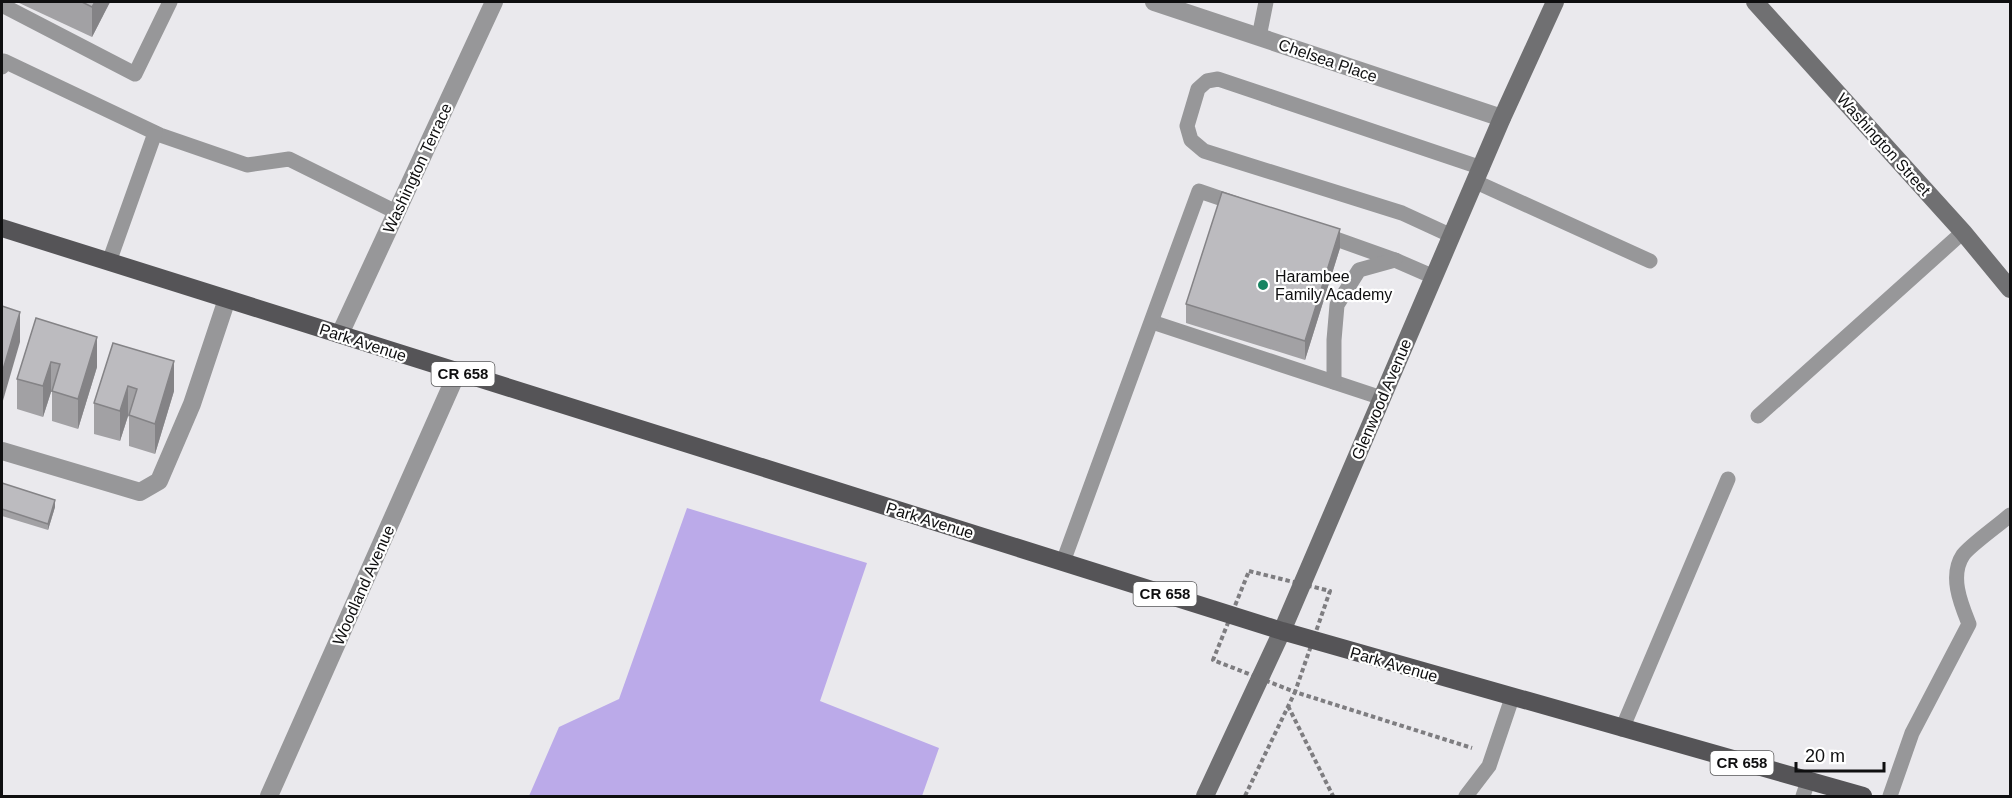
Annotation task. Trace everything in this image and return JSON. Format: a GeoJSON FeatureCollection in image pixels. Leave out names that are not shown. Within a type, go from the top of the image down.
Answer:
{"type":"FeatureCollection","features":[{"type":"Feature","properties":{"kind":"main road","name":"Park Avenue"},"geometry":{"type":"LineString","coordinates":[[2,228],[1282,631],[1622,729],[1806,789],[1863,796]]}},
{"type":"Feature","properties":{"kind":"street","name":"Washington Terrace"},"geometry":{"type":"LineString","coordinates":[[340,334],[494,2]]}},
{"type":"Feature","properties":{"kind":"street","name":"Chelsea Place"},"geometry":{"type":"LineString","coordinates":[[1154,2],[1502,118]]}},
{"type":"Feature","properties":{"kind":"street","name":"Glenwood Avenue"},"geometry":{"type":"LineString","coordinates":[[1206,796],[1282,631],[1502,118],[1555,2]]}},
{"type":"Feature","properties":{"kind":"street","name":"Washington Street"},"geometry":{"type":"LineString","coordinates":[[1755,2],[1963,231],[2010,289]]}},
{"type":"Feature","properties":{"kind":"street"},"geometry":{"type":"LineString","coordinates":[[2,451],[140,492],[159,482],[192,404],[227,299]]}},
{"type":"Feature","properties":{"kind":"street","name":"Woodland Avenue"},"geometry":{"type":"LineString","coordinates":[[269,796],[457,373]]}},
{"type":"Feature","properties":{"kind":"lane"},"geometry":{"type":"LineString","coordinates":[[2,5],[135,74],[170,2]]}},
{"type":"Feature","properties":{"kind":"lane"},"geometry":{"type":"LineString","coordinates":[[1259,37],[1266,2]]}},
{"type":"Feature","properties":{"kind":"lane"},"geometry":{"type":"LineString","coordinates":[[3,64],[155,133],[247,165],[289,159],[396,212]]}},
{"type":"Feature","properties":{"kind":"lane"},"geometry":{"type":"LineString","coordinates":[[1452,236],[1402,213],[1204,151],[1191,140],[1187,126],[1198,89],[1207,81],[1218,79],[1479,175],[1650,261]]}},
{"type":"Feature","properties":{"kind":"lane"},"geometry":{"type":"LineString","coordinates":[[109,262],[155,133]]}},
{"type":"Feature","properties":{"kind":"lane"},"geometry":{"type":"LineString","coordinates":[[1063,562],[1199,191],[1254,210]]}},
{"type":"Feature","properties":{"kind":"lane"},"geometry":{"type":"LineString","coordinates":[[1308,229],[1395,260],[1434,277]]}},
{"type":"Feature","properties":{"kind":"lane"},"geometry":{"type":"LineString","coordinates":[[1758,416],[1963,231]]}},
{"type":"Feature","properties":{"kind":"lane"},"geometry":{"type":"LineString","coordinates":[[1334,382],[1337,305],[1359,270],[1395,260]]}},
{"type":"Feature","properties":{"kind":"lane"},"geometry":{"type":"LineString","coordinates":[[1152,322],[1382,398]]}},
{"type":"Feature","properties":{"kind":"lane"},"geometry":{"type":"LineString","coordinates":[[1622,729],[1728,479]]}},
{"type":"Feature","properties":{"kind":"lane"},"geometry":{"type":"LineString","coordinates":[[1890,796],[1912,733],[1969,624],[1959,596],[1957,575],[1963,555],[2010,515]]}},
{"type":"Feature","properties":{"kind":"lane"},"geometry":{"type":"LineString","coordinates":[[1466,796],[1489,766],[1512,698]]}},
{"type":"Feature","properties":{"kind":"path"},"geometry":{"type":"LineString","coordinates":[[1245,796],[1295,692],[1493,755]]}},
{"type":"Feature","properties":{"kind":"path"},"geometry":{"type":"LineString","coordinates":[[1288,705],[1333,796]]}},
{"type":"Feature","properties":{"kind":"shaded area"},"geometry":{"type":"Polygon","coordinates":[[[687,508],[867,563],[820,701],[939,748],[922,796],[529,796],[559,727],[619,699],[687,508]]]}},
{"type":"Feature","properties":{"kind":"building"},"geometry":{"type":"Polygon","coordinates":[[[82,2],[95,2],[92,7],[82,2]]]}},
{"type":"Feature","properties":{"kind":"building","name":"Harambee Family Academy"},"geometry":{"type":"Polygon","coordinates":[[[1222,192],[1340,229],[1305,341],[1186,304],[1222,192]]]}},
{"type":"Feature","properties":{"kind":"building"},"geometry":{"type":"Polygon","coordinates":[[[2,306],[20,312],[2,373],[2,306]]]}},
{"type":"Feature","properties":{"kind":"building"},"geometry":{"type":"Polygon","coordinates":[[[36,318],[97,337],[78,399],[52,391],[60,364],[51,362],[43,386],[17,379],[36,318]]]}},
{"type":"Feature","properties":{"kind":"building"},"geometry":{"type":"Polygon","coordinates":[[[113,343],[174,361],[155,424],[129,415],[137,389],[128,386],[120,411],[94,403],[113,343]]]}},
{"type":"Feature","properties":{"kind":"building"},"geometry":{"type":"Polygon","coordinates":[[[2,483],[55,500],[48,524],[2,509],[2,483]]]}},
{"type":"Feature","properties":{"kind":"place","name":"Harambee Family Academy"},"geometry":{"type":"Point","coordinates":[1263,285]}}]}
